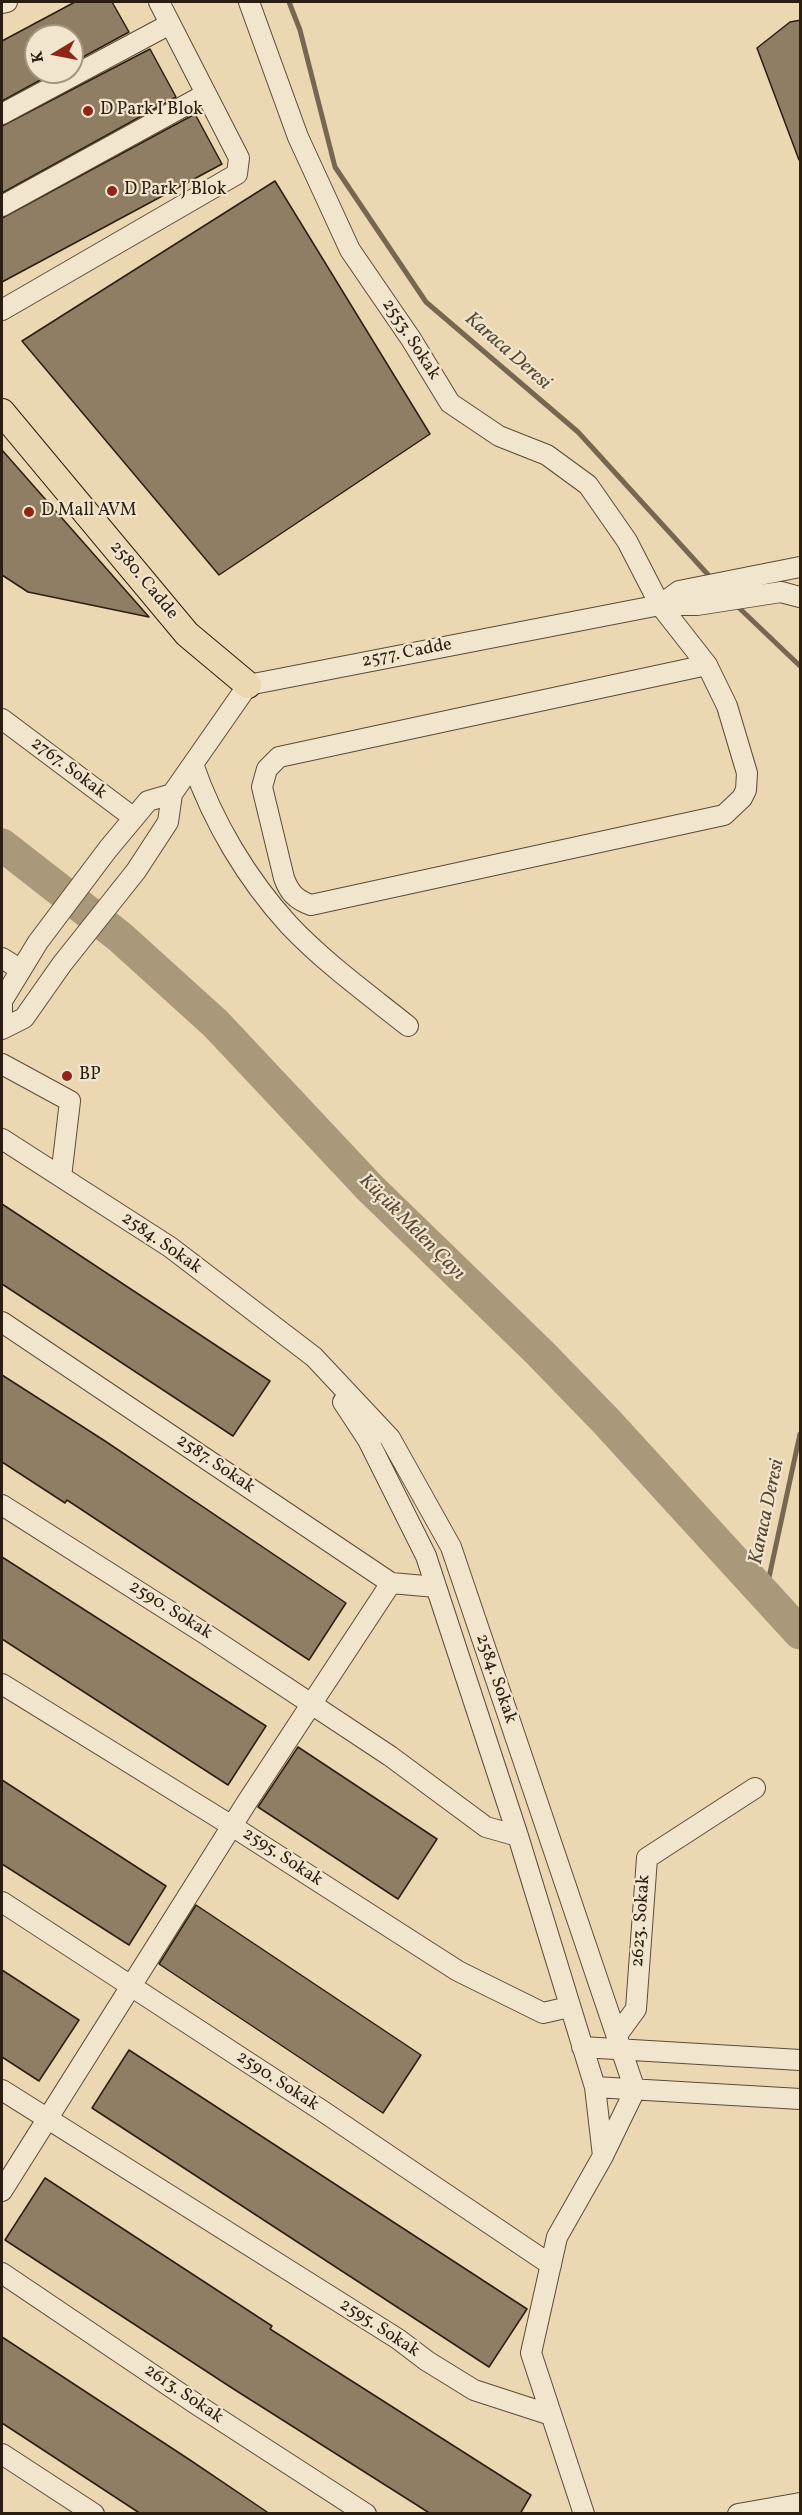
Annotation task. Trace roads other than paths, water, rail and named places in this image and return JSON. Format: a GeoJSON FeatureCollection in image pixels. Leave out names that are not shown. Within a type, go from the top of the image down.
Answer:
{"type":"FeatureCollection","features":[{"type":"Feature","properties":{"kind":"main road","name":"2580. Cadde"},"geometry":{"type":"LineString","coordinates":[[2,412],[187,634],[248,685]]}},
{"type":"Feature","properties":{"kind":"street"},"geometry":{"type":"LineString","coordinates":[[2,3],[7,2]]}},
{"type":"Feature","properties":{"kind":"street"},"geometry":{"type":"LineString","coordinates":[[2,310],[237,174],[239,158],[159,2]]}},
{"type":"Feature","properties":{"kind":"street","name":"2553. Sokak"},"geometry":{"type":"LineString","coordinates":[[249,2],[298,137],[350,250],[411,339],[450,403],[499,436],[547,455],[588,485],[627,541],[660,605],[706,666],[727,706],[747,773],[746,790],[742,798],[738,805],[724,815],[311,905],[295,897],[286,885],[262,787],[267,770],[279,757],[706,666]]}},
{"type":"Feature","properties":{"kind":"street"},"geometry":{"type":"LineString","coordinates":[[2,114],[170,24]]}},
{"type":"Feature","properties":{"kind":"street"},"geometry":{"type":"LineString","coordinates":[[2,206],[206,94]]}},
{"type":"Feature","properties":{"kind":"street"},"geometry":{"type":"LineString","coordinates":[[660,605],[679,591],[801,567]]}},
{"type":"Feature","properties":{"kind":"street"},"geometry":{"type":"LineString","coordinates":[[660,605],[697,605],[795,596]]}},
{"type":"Feature","properties":{"kind":"street","name":"2577. Cadde"},"geometry":{"type":"LineString","coordinates":[[248,685],[660,605]]}},
{"type":"Feature","properties":{"kind":"street"},"geometry":{"type":"LineString","coordinates":[[172,794],[148,801],[108,849],[38,942],[2,1001],[2,1029],[24,1018],[62,964],[136,871],[168,822],[172,794],[248,685]]}},
{"type":"Feature","properties":{"kind":"street","name":"2767. Sokak"},"geometry":{"type":"LineString","coordinates":[[2,719],[134,818]]}},
{"type":"Feature","properties":{"kind":"street"},"geometry":{"type":"LineString","coordinates":[[193,764],[219,824],[257,887],[290,925],[333,966],[408,1026]]}},
{"type":"Feature","properties":{"kind":"street"},"geometry":{"type":"LineString","coordinates":[[2,958],[21,970]]}},
{"type":"Feature","properties":{"kind":"street"},"geometry":{"type":"LineString","coordinates":[[2,1065],[70,1101],[61,1177]]}},
{"type":"Feature","properties":{"kind":"street","name":"2584. Sokak"},"geometry":{"type":"LineString","coordinates":[[2,1139],[170,1247],[314,1357],[390,1438],[451,1547],[634,2090]]}},
{"type":"Feature","properties":{"kind":"street","name":"2587. Sokak"},"geometry":{"type":"LineString","coordinates":[[2,1322],[390,1583],[436,1587]]}},
{"type":"Feature","properties":{"kind":"street","name":"2584. Sokak"},"geometry":{"type":"LineString","coordinates":[[314,1357],[368,1440],[426,1556],[518,1836],[595,2087],[603,2156]]}},
{"type":"Feature","properties":{"kind":"street","name":"2590. Sokak"},"geometry":{"type":"LineString","coordinates":[[2,1505],[207,1635],[390,1756],[486,1827],[518,1836]]}},
{"type":"Feature","properties":{"kind":"street"},"geometry":{"type":"LineString","coordinates":[[2,2191],[232,1826],[390,1583]]}},
{"type":"Feature","properties":{"kind":"street","name":"2595. Sokak"},"geometry":{"type":"LineString","coordinates":[[2,1684],[232,1826],[458,1971],[543,2013],[569,2007]]}},
{"type":"Feature","properties":{"kind":"street","name":"2623. Sokak"},"geometry":{"type":"LineString","coordinates":[[620,2043],[636,2009],[647,1858],[755,1788]]}},
{"type":"Feature","properties":{"kind":"street","name":"2590. Sokak"},"geometry":{"type":"LineString","coordinates":[[2,1902],[329,2116],[551,2265]]}},
{"type":"Feature","properties":{"kind":"street"},"geometry":{"type":"LineString","coordinates":[[582,2048],[620,2043],[801,2060]]}},
{"type":"Feature","properties":{"kind":"street"},"geometry":{"type":"LineString","coordinates":[[595,2087],[801,2099]]}},
{"type":"Feature","properties":{"kind":"street","name":"2595. Sokak"},"geometry":{"type":"LineString","coordinates":[[2,2090],[388,2333],[474,2390],[551,2415]]}},
{"type":"Feature","properties":{"kind":"street"},"geometry":{"type":"LineString","coordinates":[[584,2514],[531,2353],[557,2237],[603,2156],[634,2090]]}},
{"type":"Feature","properties":{"kind":"street","name":"2613. Sokak"},"geometry":{"type":"LineString","coordinates":[[2,2273],[196,2404],[366,2514]]}},
{"type":"Feature","properties":{"kind":"street"},"geometry":{"type":"LineString","coordinates":[[2,2454],[94,2514]]}},
{"type":"Feature","properties":{"kind":"street"},"geometry":{"type":"LineString","coordinates":[[738,2514],[801,2503]]}},
{"type":"Feature","properties":{"kind":"waterway","name":"Karaca Deresi"},"geometry":{"type":"LineString","coordinates":[[289,2],[300,30],[335,167],[426,302],[578,432],[712,579]]}},
{"type":"Feature","properties":{"kind":"waterway","name":"Karaca Deresi"},"geometry":{"type":"LineString","coordinates":[[734,603],[800,666]]}},
{"type":"Feature","properties":{"kind":"waterway","name":"Küçük Melen Çayı"},"geometry":{"type":"LineString","coordinates":[[2,845],[120,937],[216,1024],[370,1188],[540,1353],[606,1421],[800,1633]]}},
{"type":"Feature","properties":{"kind":"waterway","name":"Karaca Deresi"},"geometry":{"type":"LineString","coordinates":[[765,1596],[800,1434]]}},
{"type":"Feature","properties":{"kind":"place","name":"D Park I Blok"},"geometry":{"type":"Point","coordinates":[88,111]}},
{"type":"Feature","properties":{"kind":"place","name":"D Park J Blok"},"geometry":{"type":"Point","coordinates":[112,191]}},
{"type":"Feature","properties":{"kind":"place","name":"D Mall AVM"},"geometry":{"type":"Point","coordinates":[29,512]}},
{"type":"Feature","properties":{"kind":"place","name":"BP"},"geometry":{"type":"Point","coordinates":[67,1076]}}]}
